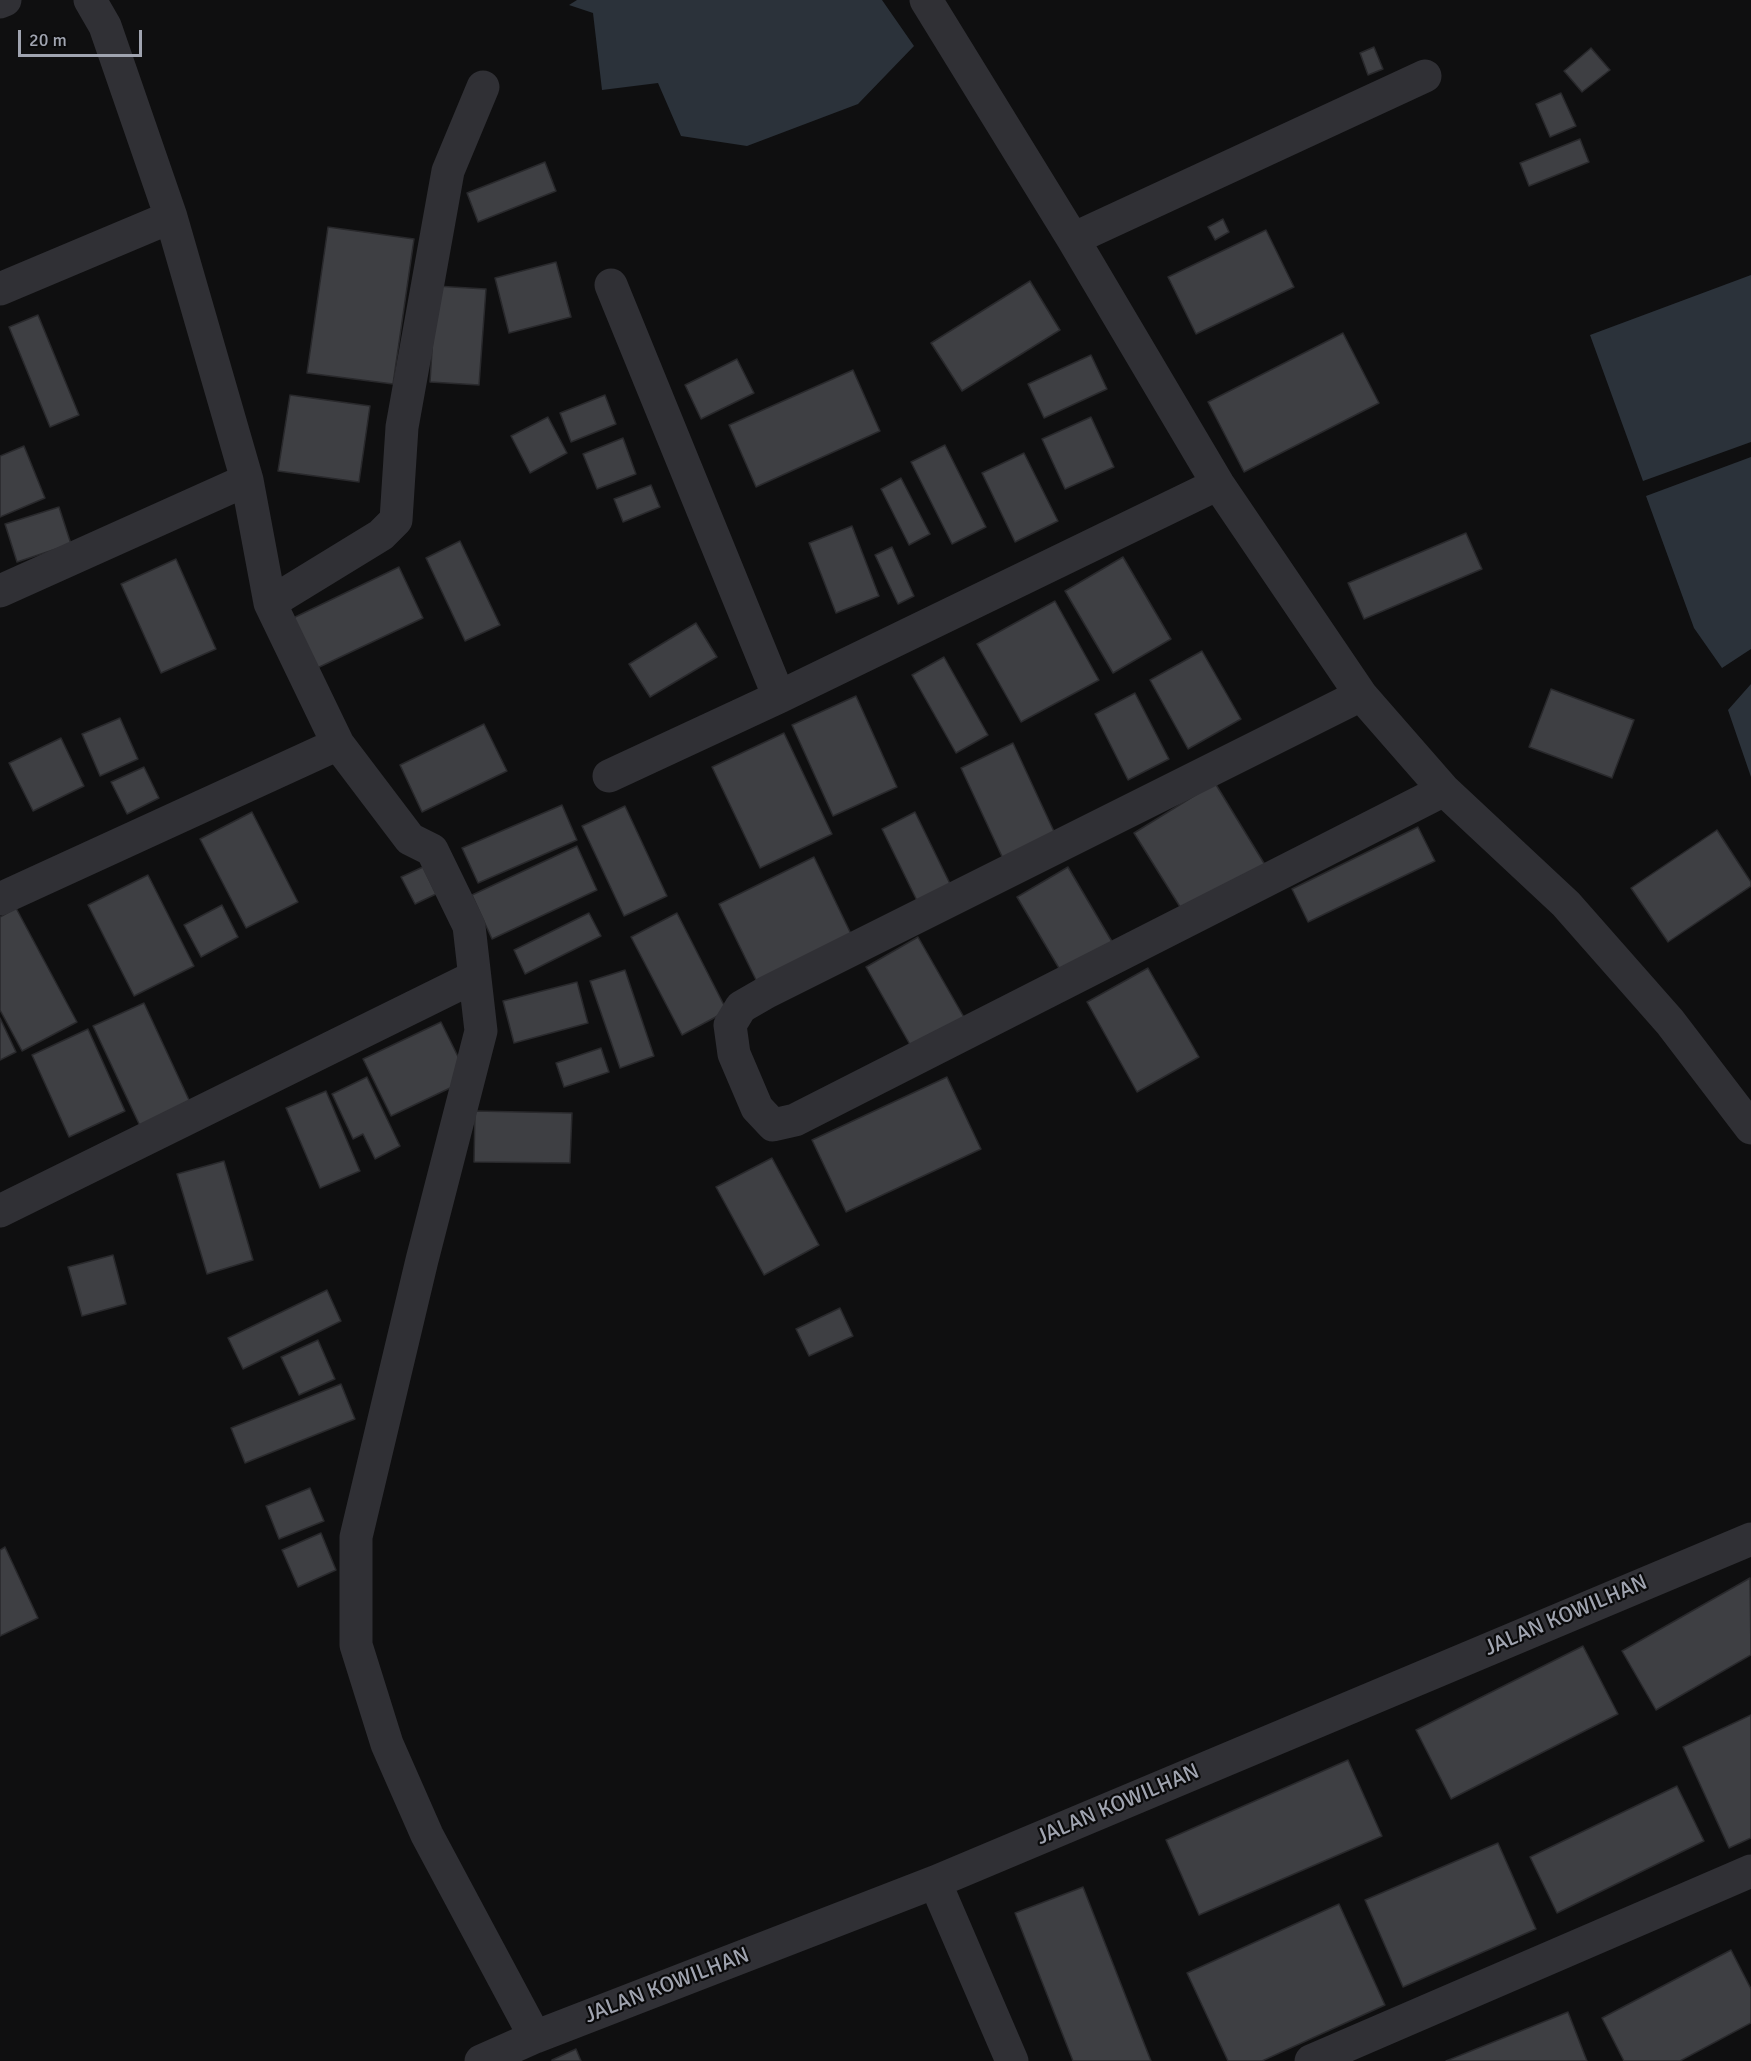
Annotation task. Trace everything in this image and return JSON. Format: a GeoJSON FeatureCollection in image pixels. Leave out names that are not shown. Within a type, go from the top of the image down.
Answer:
{"type":"FeatureCollection","features":[{"type":"Feature","properties":{"kind":"street"},"geometry":{"type":"LineString","coordinates":[[0,2],[5,0]]}},
{"type":"Feature","properties":{"kind":"street"},"geometry":{"type":"LineString","coordinates":[[90,0],[105,26],[171,217],[247,480],[270,603],[338,744],[410,839],[432,850],[469,926],[481,1031],[422,1260],[356,1537],[356,1645],[387,1744],[427,1835],[535,2037]]}},
{"type":"Feature","properties":{"kind":"street"},"geometry":{"type":"LineString","coordinates":[[927,0],[1218,484],[1360,696],[1444,790],[1566,904],[1670,1022],[1751,1128]]}},
{"type":"Feature","properties":{"kind":"street"},"geometry":{"type":"LineString","coordinates":[[1072,239],[1425,76]]}},
{"type":"Feature","properties":{"kind":"street"},"geometry":{"type":"LineString","coordinates":[[270,603],[381,535],[396,520],[402,427],[448,171],[483,87]]}},
{"type":"Feature","properties":{"kind":"street"},"geometry":{"type":"LineString","coordinates":[[0,289],[171,217]]}},
{"type":"Feature","properties":{"kind":"street"},"geometry":{"type":"LineString","coordinates":[[611,285],[779,697]]}},
{"type":"Feature","properties":{"kind":"street"},"geometry":{"type":"LineString","coordinates":[[0,591],[247,480]]}},
{"type":"Feature","properties":{"kind":"street"},"geometry":{"type":"LineString","coordinates":[[609,776],[779,697],[1218,484]]}},
{"type":"Feature","properties":{"kind":"street"},"geometry":{"type":"LineString","coordinates":[[1360,696],[741,1007],[730,1025],[734,1054],[757,1108],[773,1125],[795,1120],[1444,790]]}},
{"type":"Feature","properties":{"kind":"street"},"geometry":{"type":"LineString","coordinates":[[0,899],[338,744]]}},
{"type":"Feature","properties":{"kind":"street"},"geometry":{"type":"LineString","coordinates":[[0,1211],[474,977]]}},
{"type":"Feature","properties":{"kind":"street","name":"JALAN KOWILHAN"},"geometry":{"type":"LineString","coordinates":[[481,2061],[535,2037],[935,1882],[1750,1538]]}},
{"type":"Feature","properties":{"kind":"street"},"geometry":{"type":"LineString","coordinates":[[1311,2061],[1751,1871]]}},
{"type":"Feature","properties":{"kind":"street"},"geometry":{"type":"LineString","coordinates":[[935,1882],[1012,2061]]}},
{"type":"Feature","properties":{"kind":"shaded area"},"geometry":{"type":"Polygon","coordinates":[[[577,0],[882,0],[914,46],[858,104],[747,146],[681,136],[658,83],[602,90],[593,13],[569,5],[577,0]]]}},
{"type":"Feature","properties":{"kind":"shaded area"},"geometry":{"type":"Polygon","coordinates":[[[1751,275],[1751,442],[1643,481],[1590,335],[1751,275]]]}},
{"type":"Feature","properties":{"kind":"shaded area"},"geometry":{"type":"Polygon","coordinates":[[[1751,457],[1751,649],[1722,668],[1694,628],[1646,496],[1751,457]]]}},
{"type":"Feature","properties":{"kind":"shaded area"},"geometry":{"type":"Polygon","coordinates":[[[1751,684],[1751,777],[1728,710],[1751,684]]]}},
{"type":"Feature","properties":{"kind":"building"},"geometry":{"type":"Polygon","coordinates":[[[1374,47],[1383,69],[1368,75],[1360,53],[1374,47]]]}},
{"type":"Feature","properties":{"kind":"building"},"geometry":{"type":"Polygon","coordinates":[[[1591,48],[1610,70],[1582,92],[1564,71],[1591,48]]]}},
{"type":"Feature","properties":{"kind":"building"},"geometry":{"type":"Polygon","coordinates":[[[1561,93],[1576,126],[1550,137],[1536,104],[1561,93]]]}},
{"type":"Feature","properties":{"kind":"building"},"geometry":{"type":"Polygon","coordinates":[[[1580,139],[1589,162],[1529,186],[1520,163],[1580,139]]]}},
{"type":"Feature","properties":{"kind":"building"},"geometry":{"type":"Polygon","coordinates":[[[545,162],[556,191],[478,222],[467,193],[545,162]]]}},
{"type":"Feature","properties":{"kind":"building"},"geometry":{"type":"Polygon","coordinates":[[[1223,219],[1229,232],[1215,240],[1208,227],[1223,219]]]}},
{"type":"Feature","properties":{"kind":"building"},"geometry":{"type":"Polygon","coordinates":[[[328,227],[414,239],[393,384],[307,373],[328,227]]]}},
{"type":"Feature","properties":{"kind":"building"},"geometry":{"type":"Polygon","coordinates":[[[1266,230],[1294,287],[1196,334],[1168,277],[1266,230]]]}},
{"type":"Feature","properties":{"kind":"building"},"geometry":{"type":"Polygon","coordinates":[[[556,262],[571,317],[509,333],[495,278],[556,262]]]}},
{"type":"Feature","properties":{"kind":"building"},"geometry":{"type":"Polygon","coordinates":[[[1030,281],[1060,330],[962,391],[931,343],[1030,281]]]}},
{"type":"Feature","properties":{"kind":"building"},"geometry":{"type":"Polygon","coordinates":[[[436,286],[486,289],[479,385],[430,382],[436,286]]]}},
{"type":"Feature","properties":{"kind":"building"},"geometry":{"type":"Polygon","coordinates":[[[38,315],[79,415],[50,427],[9,327],[38,315]]]}},
{"type":"Feature","properties":{"kind":"building"},"geometry":{"type":"Polygon","coordinates":[[[1343,333],[1379,403],[1244,472],[1208,402],[1343,333]]]}},
{"type":"Feature","properties":{"kind":"building"},"geometry":{"type":"Polygon","coordinates":[[[1091,355],[1107,389],[1044,418],[1028,384],[1091,355]]]}},
{"type":"Feature","properties":{"kind":"building"},"geometry":{"type":"Polygon","coordinates":[[[737,359],[754,393],[701,419],[685,385],[737,359]]]}},
{"type":"Feature","properties":{"kind":"building"},"geometry":{"type":"Polygon","coordinates":[[[853,370],[880,431],[756,487],[729,425],[853,370]]]}},
{"type":"Feature","properties":{"kind":"building"},"geometry":{"type":"Polygon","coordinates":[[[290,395],[370,406],[359,482],[278,471],[290,395]]]}},
{"type":"Feature","properties":{"kind":"building"},"geometry":{"type":"Polygon","coordinates":[[[605,395],[616,424],[571,442],[560,413],[605,395]]]}},
{"type":"Feature","properties":{"kind":"building"},"geometry":{"type":"Polygon","coordinates":[[[548,417],[567,453],[530,473],[511,436],[548,417]]]}},
{"type":"Feature","properties":{"kind":"building"},"geometry":{"type":"Polygon","coordinates":[[[1091,417],[1114,467],[1065,489],[1042,439],[1091,417]]]}},
{"type":"Feature","properties":{"kind":"building"},"geometry":{"type":"Polygon","coordinates":[[[623,438],[636,474],[597,489],[583,454],[623,438]]]}},
{"type":"Feature","properties":{"kind":"building"},"geometry":{"type":"Polygon","coordinates":[[[945,445],[986,527],[952,544],[911,462],[945,445]]]}},
{"type":"Feature","properties":{"kind":"building"},"geometry":{"type":"Polygon","coordinates":[[[24,446],[45,498],[0,517],[0,456],[24,446]]]}},
{"type":"Feature","properties":{"kind":"building"},"geometry":{"type":"Polygon","coordinates":[[[1024,453],[1058,521],[1015,542],[982,473],[1024,453]]]}},
{"type":"Feature","properties":{"kind":"building"},"geometry":{"type":"Polygon","coordinates":[[[901,478],[930,534],[909,545],[881,489],[901,478]]]}},
{"type":"Feature","properties":{"kind":"building"},"geometry":{"type":"Polygon","coordinates":[[[651,485],[660,507],[623,522],[614,499],[651,485]]]}},
{"type":"Feature","properties":{"kind":"building"},"geometry":{"type":"Polygon","coordinates":[[[59,507],[71,544],[17,562],[5,524],[59,507]]]}},
{"type":"Feature","properties":{"kind":"building"},"geometry":{"type":"Polygon","coordinates":[[[852,526],[879,596],[836,613],[809,543],[852,526]]]}},
{"type":"Feature","properties":{"kind":"building"},"geometry":{"type":"Polygon","coordinates":[[[1466,533],[1482,569],[1364,619],[1348,583],[1466,533]]]}},
{"type":"Feature","properties":{"kind":"building"},"geometry":{"type":"Polygon","coordinates":[[[460,541],[500,625],[465,641],[426,558],[460,541]]]}},
{"type":"Feature","properties":{"kind":"building"},"geometry":{"type":"Polygon","coordinates":[[[892,547],[914,596],[898,604],[875,555],[892,547]]]}},
{"type":"Feature","properties":{"kind":"building"},"geometry":{"type":"Polygon","coordinates":[[[1123,557],[1171,639],[1113,673],[1065,591],[1123,557]]]}},
{"type":"Feature","properties":{"kind":"building"},"geometry":{"type":"Polygon","coordinates":[[[176,559],[216,649],[161,673],[121,584],[176,559]]]}},
{"type":"Feature","properties":{"kind":"building"},"geometry":{"type":"Polygon","coordinates":[[[399,567],[423,618],[313,670],[289,620],[399,567]]]}},
{"type":"Feature","properties":{"kind":"building"},"geometry":{"type":"Polygon","coordinates":[[[1055,601],[1099,680],[1021,722],[977,644],[1055,601]]]}},
{"type":"Feature","properties":{"kind":"building"},"geometry":{"type":"Polygon","coordinates":[[[696,623],[717,657],[650,697],[629,664],[696,623]]]}},
{"type":"Feature","properties":{"kind":"building"},"geometry":{"type":"Polygon","coordinates":[[[1202,651],[1241,719],[1188,749],[1150,680],[1202,651]]]}},
{"type":"Feature","properties":{"kind":"building"},"geometry":{"type":"Polygon","coordinates":[[[944,657],[988,735],[956,753],[912,675],[944,657]]]}},
{"type":"Feature","properties":{"kind":"building"},"geometry":{"type":"Polygon","coordinates":[[[1551,689],[1634,720],[1612,778],[1529,747],[1551,689]]]}},
{"type":"Feature","properties":{"kind":"building"},"geometry":{"type":"Polygon","coordinates":[[[1135,693],[1169,759],[1128,780],[1095,714],[1135,693]]]}},
{"type":"Feature","properties":{"kind":"building"},"geometry":{"type":"Polygon","coordinates":[[[856,696],[897,787],[833,816],[792,725],[856,696]]]}},
{"type":"Feature","properties":{"kind":"building"},"geometry":{"type":"Polygon","coordinates":[[[120,718],[138,759],[100,776],[82,734],[120,718]]]}},
{"type":"Feature","properties":{"kind":"building"},"geometry":{"type":"Polygon","coordinates":[[[484,724],[507,771],[422,812],[400,765],[484,724]]]}},
{"type":"Feature","properties":{"kind":"building"},"geometry":{"type":"Polygon","coordinates":[[[784,733],[832,834],[760,868],[712,767],[784,733]]]}},
{"type":"Feature","properties":{"kind":"building"},"geometry":{"type":"Polygon","coordinates":[[[61,738],[84,786],[33,811],[9,763],[61,738]]]}},
{"type":"Feature","properties":{"kind":"building"},"geometry":{"type":"Polygon","coordinates":[[[1013,743],[1057,838],[1005,863],[961,768],[1013,743]]]}},
{"type":"Feature","properties":{"kind":"building"},"geometry":{"type":"Polygon","coordinates":[[[144,767],[159,798],[127,814],[111,782],[144,767]]]}},
{"type":"Feature","properties":{"kind":"building"},"geometry":{"type":"Polygon","coordinates":[[[1215,783],[1267,868],[1187,918],[1134,833],[1215,783]]]}},
{"type":"Feature","properties":{"kind":"building"},"geometry":{"type":"Polygon","coordinates":[[[562,805],[577,840],[478,883],[462,848],[562,805]]]}},
{"type":"Feature","properties":{"kind":"building"},"geometry":{"type":"Polygon","coordinates":[[[625,806],[667,896],[624,916],[582,826],[625,806]]]}},
{"type":"Feature","properties":{"kind":"building"},"geometry":{"type":"Polygon","coordinates":[[[252,812],[298,902],[246,928],[200,839],[252,812]]]}},
{"type":"Feature","properties":{"kind":"building"},"geometry":{"type":"Polygon","coordinates":[[[915,812],[956,896],[923,913],[882,829],[915,812]]]}},
{"type":"Feature","properties":{"kind":"building"},"geometry":{"type":"Polygon","coordinates":[[[1418,827],[1435,861],[1308,922],[1292,889],[1418,827]]]}},
{"type":"Feature","properties":{"kind":"building"},"geometry":{"type":"Polygon","coordinates":[[[1717,830],[1751,882],[1751,886],[1668,942],[1631,888],[1717,830]]]}},
{"type":"Feature","properties":{"kind":"building"},"geometry":{"type":"Polygon","coordinates":[[[577,846],[597,890],[492,939],[472,895],[577,846]]]}},
{"type":"Feature","properties":{"kind":"building"},"geometry":{"type":"Polygon","coordinates":[[[814,857],[852,936],[757,982],[719,904],[814,857]]]}},
{"type":"Feature","properties":{"kind":"building"},"geometry":{"type":"Polygon","coordinates":[[[423,867],[436,894],[415,904],[401,877],[423,867]]]}},
{"type":"Feature","properties":{"kind":"building"},"geometry":{"type":"Polygon","coordinates":[[[1068,867],[1114,945],[1063,975],[1017,897],[1068,867]]]}},
{"type":"Feature","properties":{"kind":"building"},"geometry":{"type":"Polygon","coordinates":[[[148,875],[194,966],[134,996],[88,905],[148,875]]]}},
{"type":"Feature","properties":{"kind":"building"},"geometry":{"type":"Polygon","coordinates":[[[222,905],[238,937],[201,957],[184,925],[222,905]]]}},
{"type":"Feature","properties":{"kind":"building"},"geometry":{"type":"Polygon","coordinates":[[[16,908],[77,1022],[22,1051],[0,1010],[0,917],[16,908]]]}},
{"type":"Feature","properties":{"kind":"building"},"geometry":{"type":"Polygon","coordinates":[[[589,913],[601,936],[525,974],[514,950],[589,913]]]}},
{"type":"Feature","properties":{"kind":"building"},"geometry":{"type":"Polygon","coordinates":[[[677,913],[727,1011],[682,1035],[631,937],[677,913]]]}},
{"type":"Feature","properties":{"kind":"building"},"geometry":{"type":"Polygon","coordinates":[[[918,937],[965,1019],[913,1050],[866,967],[918,937]]]}},
{"type":"Feature","properties":{"kind":"building"},"geometry":{"type":"Polygon","coordinates":[[[1148,968],[1199,1057],[1137,1092],[1087,1002],[1148,968]]]}},
{"type":"Feature","properties":{"kind":"building"},"geometry":{"type":"Polygon","coordinates":[[[625,970],[654,1056],[620,1068],[590,981],[625,970]]]}},
{"type":"Feature","properties":{"kind":"building"},"geometry":{"type":"Polygon","coordinates":[[[577,982],[588,1023],[514,1043],[503,1001],[577,982]]]}},
{"type":"Feature","properties":{"kind":"building"},"geometry":{"type":"Polygon","coordinates":[[[144,1003],[190,1102],[140,1126],[93,1026],[144,1003]]]}},
{"type":"Feature","properties":{"kind":"building"},"geometry":{"type":"Polygon","coordinates":[[[0,1018],[16,1052],[0,1060],[0,1018]]]}},
{"type":"Feature","properties":{"kind":"building"},"geometry":{"type":"Polygon","coordinates":[[[441,1022],[469,1079],[391,1116],[363,1059],[441,1022]]]}},
{"type":"Feature","properties":{"kind":"building"},"geometry":{"type":"Polygon","coordinates":[[[88,1029],[125,1111],[69,1137],[32,1055],[88,1029]]]}},
{"type":"Feature","properties":{"kind":"building"},"geometry":{"type":"Polygon","coordinates":[[[601,1048],[609,1072],[564,1087],[556,1063],[601,1048]]]}},
{"type":"Feature","properties":{"kind":"building"},"geometry":{"type":"Polygon","coordinates":[[[367,1077],[400,1146],[375,1159],[363,1134],[353,1139],[332,1094],[367,1077]]]}},
{"type":"Feature","properties":{"kind":"building"},"geometry":{"type":"Polygon","coordinates":[[[947,1077],[981,1149],[846,1212],[812,1140],[947,1077]]]}},
{"type":"Feature","properties":{"kind":"building"},"geometry":{"type":"Polygon","coordinates":[[[326,1091],[360,1171],[320,1188],[286,1108],[326,1091]]]}},
{"type":"Feature","properties":{"kind":"building"},"geometry":{"type":"Polygon","coordinates":[[[475,1111],[572,1113],[570,1163],[474,1162],[475,1111]]]}},
{"type":"Feature","properties":{"kind":"building"},"geometry":{"type":"Polygon","coordinates":[[[772,1158],[819,1245],[764,1275],[716,1187],[772,1158]]]}},
{"type":"Feature","properties":{"kind":"building"},"geometry":{"type":"Polygon","coordinates":[[[224,1161],[253,1260],[207,1274],[177,1174],[224,1161]]]}},
{"type":"Feature","properties":{"kind":"building"},"geometry":{"type":"Polygon","coordinates":[[[113,1255],[126,1304],[82,1316],[68,1267],[113,1255]]]}},
{"type":"Feature","properties":{"kind":"building"},"geometry":{"type":"Polygon","coordinates":[[[327,1290],[341,1321],[243,1369],[228,1338],[327,1290]]]}},
{"type":"Feature","properties":{"kind":"building"},"geometry":{"type":"Polygon","coordinates":[[[840,1308],[853,1336],[809,1356],[796,1329],[840,1308]]]}},
{"type":"Feature","properties":{"kind":"building"},"geometry":{"type":"Polygon","coordinates":[[[318,1340],[335,1379],[299,1395],[281,1357],[318,1340]]]}},
{"type":"Feature","properties":{"kind":"building"},"geometry":{"type":"Polygon","coordinates":[[[341,1384],[355,1419],[245,1463],[231,1428],[341,1384]]]}},
{"type":"Feature","properties":{"kind":"building"},"geometry":{"type":"Polygon","coordinates":[[[310,1488],[324,1521],[279,1539],[266,1506],[310,1488]]]}},
{"type":"Feature","properties":{"kind":"building"},"geometry":{"type":"Polygon","coordinates":[[[321,1533],[336,1570],[298,1587],[282,1550],[321,1533]]]}},
{"type":"Feature","properties":{"kind":"building"},"geometry":{"type":"Polygon","coordinates":[[[5,1547],[38,1618],[0,1636],[0,1550],[5,1547]]]}},
{"type":"Feature","properties":{"kind":"building"},"geometry":{"type":"Polygon","coordinates":[[[1750,1578],[1751,1655],[1656,1710],[1622,1651],[1750,1578]]]}},
{"type":"Feature","properties":{"kind":"building"},"geometry":{"type":"Polygon","coordinates":[[[1583,1646],[1618,1714],[1451,1799],[1416,1730],[1583,1646]]]}},
{"type":"Feature","properties":{"kind":"building"},"geometry":{"type":"Polygon","coordinates":[[[1751,1715],[1751,1838],[1729,1848],[1683,1747],[1751,1715]]]}},
{"type":"Feature","properties":{"kind":"building"},"geometry":{"type":"Polygon","coordinates":[[[1348,1760],[1382,1836],[1199,1915],[1166,1840],[1348,1760]]]}},
{"type":"Feature","properties":{"kind":"building"},"geometry":{"type":"Polygon","coordinates":[[[1677,1786],[1704,1841],[1557,1913],[1530,1857],[1677,1786]]]}},
{"type":"Feature","properties":{"kind":"building"},"geometry":{"type":"Polygon","coordinates":[[[1498,1843],[1536,1929],[1403,1987],[1365,1900],[1498,1843]]]}},
{"type":"Feature","properties":{"kind":"building"},"geometry":{"type":"Polygon","coordinates":[[[1083,1887],[1151,2061],[1073,2061],[1015,1913],[1083,1887]]]}},
{"type":"Feature","properties":{"kind":"building"},"geometry":{"type":"Polygon","coordinates":[[[1339,1904],[1385,2005],[1262,2061],[1228,2061],[1187,1973],[1339,1904]]]}},
{"type":"Feature","properties":{"kind":"building"},"geometry":{"type":"Polygon","coordinates":[[[1731,1950],[1751,1989],[1751,2023],[1680,2061],[1624,2061],[1602,2018],[1731,1950]]]}},
{"type":"Feature","properties":{"kind":"building"},"geometry":{"type":"Polygon","coordinates":[[[1568,2012],[1587,2061],[1446,2061],[1568,2012]]]}},
{"type":"Feature","properties":{"kind":"building"},"geometry":{"type":"Polygon","coordinates":[[[576,2049],[581,2061],[552,2061],[552,2060],[576,2049]]]}}]}
